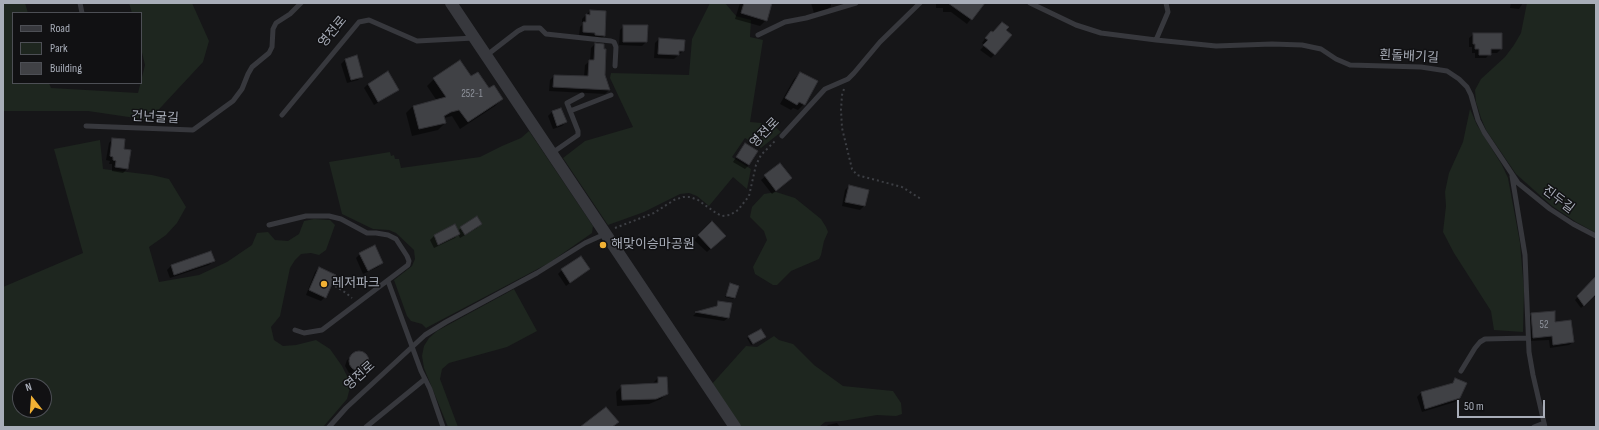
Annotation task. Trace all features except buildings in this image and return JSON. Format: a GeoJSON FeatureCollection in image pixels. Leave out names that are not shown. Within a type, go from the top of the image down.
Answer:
{"type":"FeatureCollection","features":[{"type":"Feature","properties":{"kind":"street"},"geometry":{"type":"LineString","coordinates":[[451,3],[735,427]]}},
{"type":"Feature","properties":{"kind":"lane","name":"건넌굴길"},"geometry":{"type":"LineString","coordinates":[[86,126],[193,130],[234,101],[242,89],[252,68],[269,53],[272,47],[273,29],[276,23],[290,14],[301,3]]}},
{"type":"Feature","properties":{"kind":"lane"},"geometry":{"type":"LineString","coordinates":[[758,35],[785,22],[806,18],[856,3]]}},
{"type":"Feature","properties":{"kind":"lane","name":"영전로"},"geometry":{"type":"LineString","coordinates":[[782,136],[825,89],[848,79],[880,42],[920,3]]}},
{"type":"Feature","properties":{"kind":"lane","name":"흰돌배기길"},"geometry":{"type":"LineString","coordinates":[[1030,3],[1087,29],[1156,40],[1216,46],[1272,44],[1302,45],[1321,49],[1336,59],[1350,65],[1421,67],[1447,71],[1459,78],[1467,87],[1471,95],[1478,120],[1512,175],[1525,255],[1528,338],[1533,375],[1545,425],[1534,427]]}},
{"type":"Feature","properties":{"kind":"lane"},"geometry":{"type":"LineString","coordinates":[[1156,40],[1168,12],[1166,3]]}},
{"type":"Feature","properties":{"kind":"lane","name":"영전로"},"geometry":{"type":"LineString","coordinates":[[282,115],[359,22],[369,20],[417,41],[474,38]]}},
{"type":"Feature","properties":{"kind":"lane"},"geometry":{"type":"LineString","coordinates":[[486,56],[518,31],[524,28],[540,28],[546,34],[614,42],[616,46],[615,66]]}},
{"type":"Feature","properties":{"kind":"lane"},"geometry":{"type":"LineString","coordinates":[[551,153],[578,135],[578,131],[567,103],[582,95]]}},
{"type":"Feature","properties":{"kind":"lane"},"geometry":{"type":"LineString","coordinates":[[570,111],[611,95]]}},
{"type":"Feature","properties":{"kind":"lane","name":"진두길"},"geometry":{"type":"LineString","coordinates":[[1512,175],[1518,183],[1550,209],[1573,224],[1596,236]]}},
{"type":"Feature","properties":{"kind":"lane"},"geometry":{"type":"LineString","coordinates":[[270,225],[306,216],[329,216],[342,219],[367,233],[388,235],[396,239],[409,261],[408,265],[388,281],[322,330],[304,333],[295,330]]}},
{"type":"Feature","properties":{"kind":"lane","name":"영전로"},"geometry":{"type":"LineString","coordinates":[[329,427],[346,408],[425,335],[446,322],[537,274],[585,242],[605,234]]}},
{"type":"Feature","properties":{"kind":"lane"},"geometry":{"type":"LineString","coordinates":[[388,281],[412,347],[430,389],[443,427]]}},
{"type":"Feature","properties":{"kind":"lane"},"geometry":{"type":"LineString","coordinates":[[1461,371],[1474,348],[1485,339],[1528,338]]}},
{"type":"Feature","properties":{"kind":"lane"},"geometry":{"type":"LineString","coordinates":[[366,427],[425,379]]}},
{"type":"Feature","properties":{"kind":"path"},"geometry":{"type":"LineString","coordinates":[[848,79],[842,95],[841,110],[842,128],[852,169],[857,175],[902,187],[920,199]]}},
{"type":"Feature","properties":{"kind":"path","name":"영전로"},"geometry":{"type":"LineString","coordinates":[[605,234],[616,227],[654,213],[674,200],[683,197],[690,197],[698,200],[722,216],[730,215],[738,210],[749,196],[756,165],[761,155],[782,136]]}},
{"type":"Feature","properties":{"kind":"path"},"geometry":{"type":"LineString","coordinates":[[335,286],[346,292],[356,304]]}},
{"type":"Feature","properties":{"kind":"green space"},"geometry":{"type":"Polygon","coordinates":[[[3,3],[25,3],[28,12],[12,12],[12,84],[49,84],[51,88],[138,93],[140,84],[142,84],[145,65],[142,52],[142,12],[132,12],[129,3],[192,3],[209,41],[203,62],[149,120],[88,111],[3,111],[3,3]]]}},
{"type":"Feature","properties":{"kind":"green space"},"geometry":{"type":"Polygon","coordinates":[[[710,3],[725,3],[736,16],[751,20],[750,37],[763,40],[750,122],[772,124],[781,132],[761,148],[745,138],[732,157],[751,169],[747,189],[733,177],[709,206],[697,196],[689,193],[680,194],[644,212],[608,225],[563,158],[585,141],[633,127],[610,78],[611,73],[689,75],[692,39],[710,3]]]}},
{"type":"Feature","properties":{"kind":"green space"},"geometry":{"type":"Polygon","coordinates":[[[1527,3],[1596,3],[1596,233],[1552,206],[1516,174],[1486,130],[1476,102],[1475,90],[1481,79],[1505,57],[1521,33],[1527,3]]]}},
{"type":"Feature","properties":{"kind":"green space"},"geometry":{"type":"Polygon","coordinates":[[[1470,109],[1477,125],[1502,165],[1508,178],[1520,243],[1524,290],[1523,332],[1494,330],[1491,311],[1454,253],[1443,232],[1446,206],[1445,192],[1449,173],[1463,142],[1470,109]]]}},
{"type":"Feature","properties":{"kind":"green space"},"geometry":{"type":"Polygon","coordinates":[[[529,131],[593,226],[592,233],[549,263],[426,328],[422,324],[411,321],[407,316],[394,280],[412,266],[415,259],[414,250],[396,233],[389,230],[373,229],[342,214],[329,162],[390,152],[391,156],[394,155],[395,159],[399,159],[401,168],[480,157],[521,138],[529,131]]]}},
{"type":"Feature","properties":{"kind":"green space"},"geometry":{"type":"Polygon","coordinates":[[[100,140],[103,169],[152,175],[169,179],[186,207],[177,223],[166,235],[149,247],[159,282],[199,275],[227,262],[252,245],[257,233],[268,232],[275,240],[288,241],[299,234],[304,221],[314,219],[330,220],[335,225],[326,250],[319,255],[311,253],[301,254],[290,268],[280,316],[271,327],[274,340],[283,346],[296,345],[316,340],[330,349],[342,366],[351,384],[347,399],[323,427],[3,427],[3,287],[83,253],[54,149],[100,140]]]}},
{"type":"Feature","properties":{"kind":"green space"},"geometry":{"type":"Polygon","coordinates":[[[776,192],[795,198],[821,219],[828,232],[819,259],[791,271],[777,285],[773,285],[755,274],[753,267],[767,240],[764,231],[750,217],[752,207],[764,194],[776,192]]]}},
{"type":"Feature","properties":{"kind":"green space"},"geometry":{"type":"Polygon","coordinates":[[[514,289],[537,331],[507,347],[449,363],[442,369],[440,379],[458,427],[448,427],[424,368],[422,356],[424,346],[429,338],[437,331],[514,289]]]}},
{"type":"Feature","properties":{"kind":"green space"},"geometry":{"type":"Polygon","coordinates":[[[774,336],[779,340],[793,344],[814,365],[843,386],[893,391],[901,403],[902,414],[896,416],[877,415],[842,421],[825,422],[819,427],[741,427],[712,384],[746,346],[757,347],[774,336]]]}},
{"type":"Feature","properties":{"kind":"place","name":"해맞이승마공원"},"geometry":{"type":"Point","coordinates":[603,245]}},
{"type":"Feature","properties":{"kind":"place","name":"레저파크"},"geometry":{"type":"Point","coordinates":[324,284]}}]}
